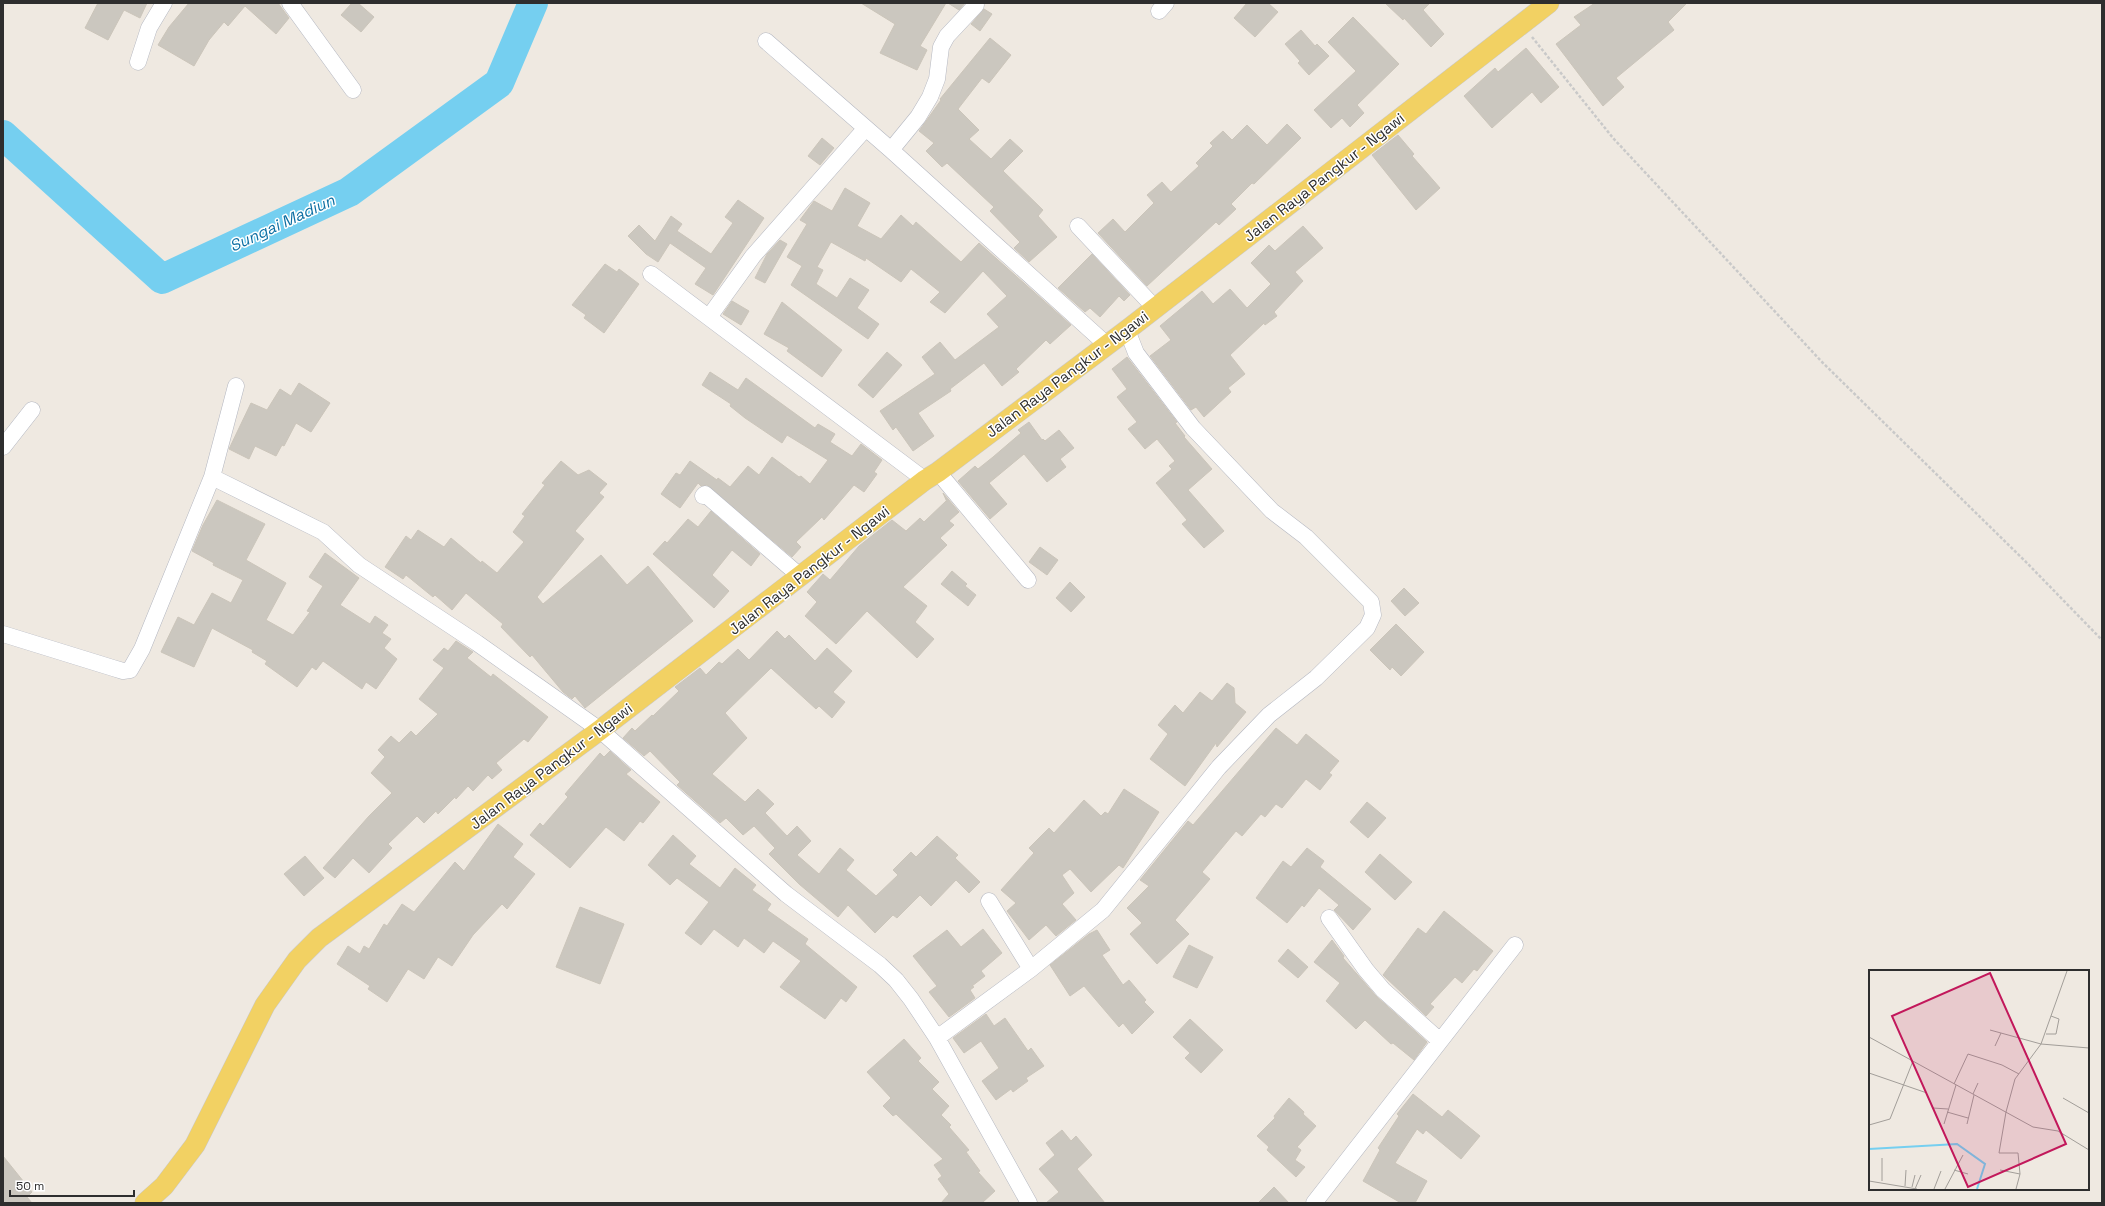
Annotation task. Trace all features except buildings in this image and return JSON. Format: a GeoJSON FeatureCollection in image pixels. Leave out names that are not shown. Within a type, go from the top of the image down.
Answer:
{"type":"FeatureCollection","features":[{"type":"Feature","properties":{"kind":"main road","name":"Jalan Raya Pangkur - Ngawi"},"geometry":{"type":"LineString","coordinates":[[145,1203],[164,1186],[195,1145],[265,1005],[297,960],[319,938],[600,730],[932,476],[1127,330],[1547,4]]}},
{"type":"Feature","properties":{"kind":"street"},"geometry":{"type":"LineString","coordinates":[[138,62],[149,28],[164,3]]}},
{"type":"Feature","properties":{"kind":"street"},"geometry":{"type":"LineString","coordinates":[[290,3],[352,90]]}},
{"type":"Feature","properties":{"kind":"street"},"geometry":{"type":"LineString","coordinates":[[891,150],[918,117],[930,97],[937,79],[940,47],[947,36],[976,5]]}},
{"type":"Feature","properties":{"kind":"street"},"geometry":{"type":"LineString","coordinates":[[766,41],[865,129],[891,150],[1107,345]]}},
{"type":"Feature","properties":{"kind":"street"},"geometry":{"type":"LineString","coordinates":[[709,317],[753,256],[865,129]]}},
{"type":"Feature","properties":{"kind":"street"},"geometry":{"type":"LineString","coordinates":[[1078,226],[1155,308]]}},
{"type":"Feature","properties":{"kind":"street"},"geometry":{"type":"LineString","coordinates":[[651,274],[932,476],[1028,580]]}},
{"type":"Feature","properties":{"kind":"street"},"geometry":{"type":"LineString","coordinates":[[937,1038],[1031,969],[1103,910],[1219,767],[1269,715],[1316,678],[1368,628],[1373,615],[1371,602],[1306,537],[1272,511],[1193,428],[1136,353],[1127,330]]}},
{"type":"Feature","properties":{"kind":"street"},"geometry":{"type":"LineString","coordinates":[[3,634],[123,671],[130,670],[142,650],[212,477],[236,386]]}},
{"type":"Feature","properties":{"kind":"street"},"geometry":{"type":"LineString","coordinates":[[3,447],[32,410]]}},
{"type":"Feature","properties":{"kind":"street"},"geometry":{"type":"LineString","coordinates":[[212,477],[323,532],[359,565],[477,643],[600,730],[786,894],[880,965],[896,980],[911,999],[937,1038],[1029,1203]]}},
{"type":"Feature","properties":{"kind":"street"},"geometry":{"type":"LineString","coordinates":[[703,496],[705,494],[801,577]]}},
{"type":"Feature","properties":{"kind":"street"},"geometry":{"type":"LineString","coordinates":[[989,902],[1031,969]]}},
{"type":"Feature","properties":{"kind":"street"},"geometry":{"type":"LineString","coordinates":[[1329,918],[1366,970],[1383,990],[1439,1040]]}},
{"type":"Feature","properties":{"kind":"street"},"geometry":{"type":"LineString","coordinates":[[1314,1203],[1340,1172],[1439,1040],[1515,945]]}},
{"type":"Feature","properties":{"kind":"path"},"geometry":{"type":"LineString","coordinates":[[1522,24],[1613,138],[1817,356],[2037,573],[2102,640]]}},
{"type":"Feature","properties":{"kind":"waterway","name":"Sungai Madiun"},"geometry":{"type":"LineString","coordinates":[[3,135],[162,279],[349,192],[499,83],[533,3]]}}]}
